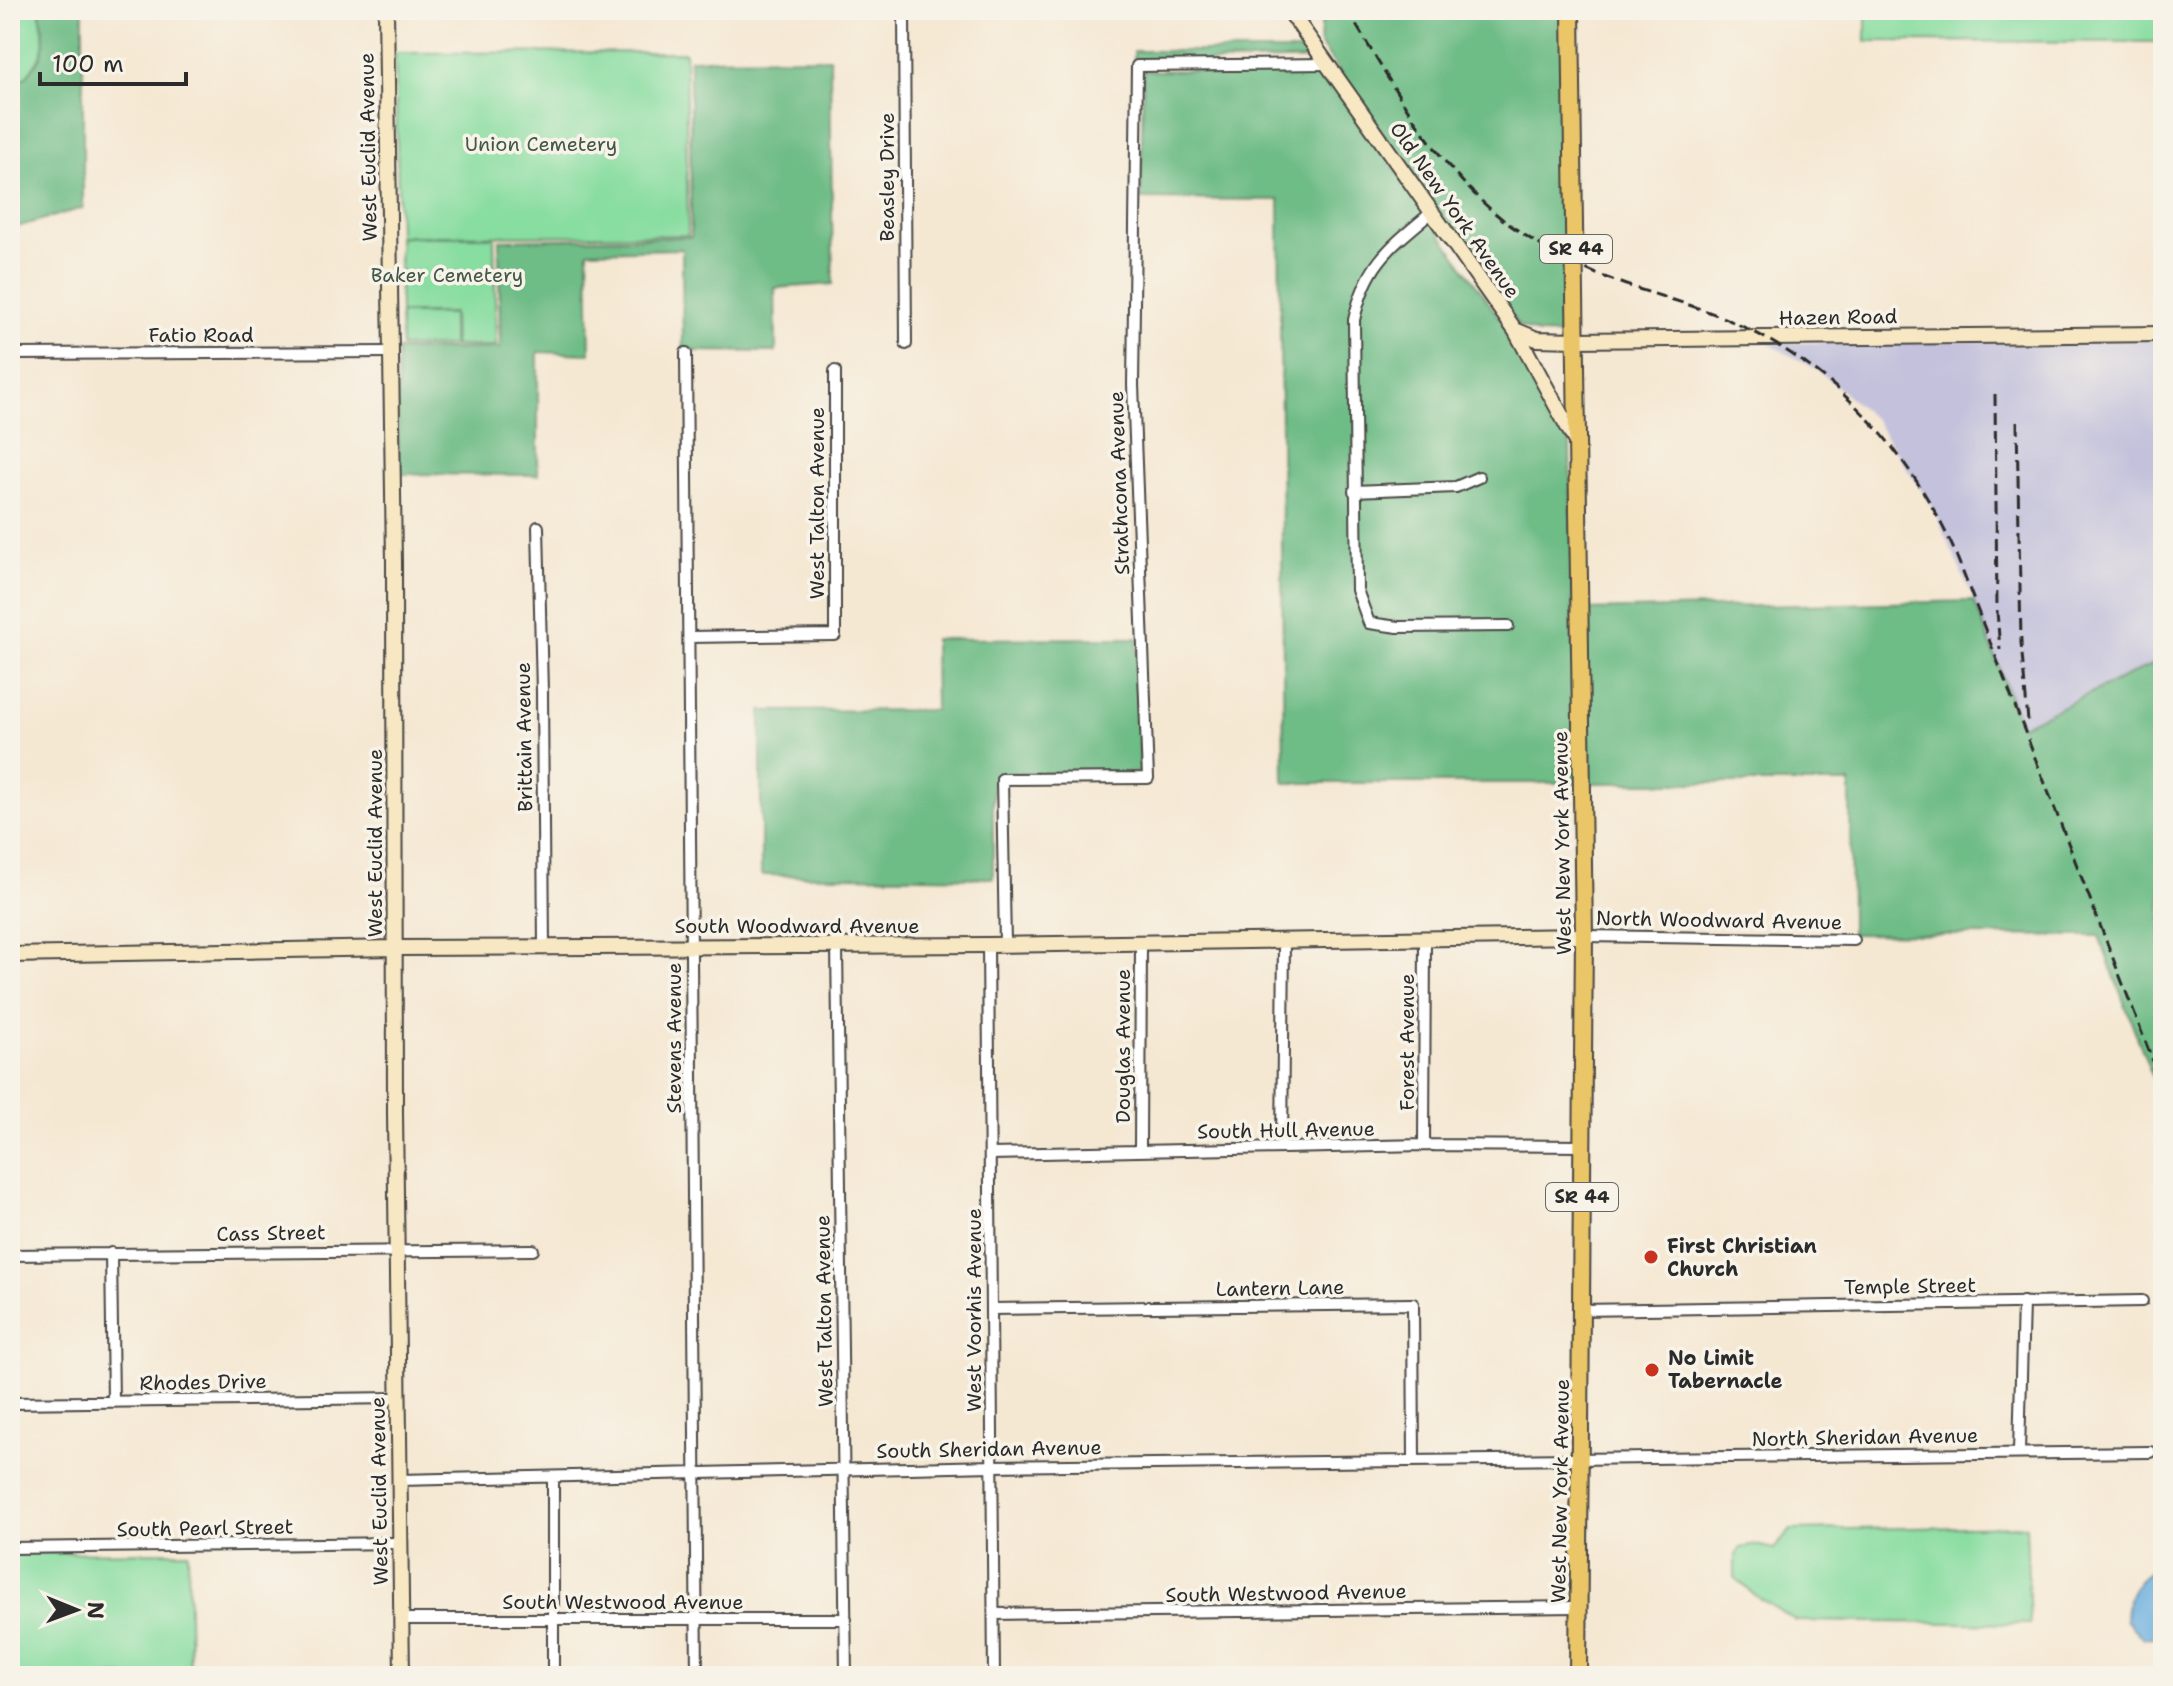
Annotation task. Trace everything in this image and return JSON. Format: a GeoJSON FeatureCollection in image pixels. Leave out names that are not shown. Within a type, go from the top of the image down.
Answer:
{"type":"FeatureCollection","features":[{"type":"Feature","properties":{"kind":"main road","name":"West New York Avenue"},"geometry":{"type":"LineString","coordinates":[[1571,10],[1584,936],[1578,1676]]}},
{"type":"Feature","properties":{"kind":"street","name":"West Euclid Avenue"},"geometry":{"type":"LineString","coordinates":[[386,10],[392,352],[397,1398],[402,1676]]}},
{"type":"Feature","properties":{"kind":"street","name":"Beasley Drive"},"geometry":{"type":"LineString","coordinates":[[904,10],[906,344]]}},
{"type":"Feature","properties":{"kind":"street","name":"Old New York Avenue"},"geometry":{"type":"LineString","coordinates":[[1289,10],[1515,330],[1576,442]]}},
{"type":"Feature","properties":{"kind":"street","name":"Strathcona Avenue"},"geometry":{"type":"LineString","coordinates":[[1005,944],[1002,779],[1148,778],[1133,385],[1137,66],[1328,64]]}},
{"type":"Feature","properties":{"kind":"street"},"geometry":{"type":"LineString","coordinates":[[1432,212],[1385,251],[1360,294],[1354,320],[1357,590],[1369,623],[1398,627],[1508,626]]}},
{"type":"Feature","properties":{"kind":"street","name":"Hazen Road"},"geometry":{"type":"LineString","coordinates":[[1515,330],[1537,339],[1575,340],[2163,334]]}},
{"type":"Feature","properties":{"kind":"street","name":"Fatio Road"},"geometry":{"type":"LineString","coordinates":[[10,354],[392,352]]}},
{"type":"Feature","properties":{"kind":"street","name":"Stevens Avenue"},"geometry":{"type":"LineString","coordinates":[[686,353],[697,1676]]}},
{"type":"Feature","properties":{"kind":"street","name":"West Talton Avenue"},"geometry":{"type":"LineString","coordinates":[[689,637],[835,635],[835,371]]}},
{"type":"Feature","properties":{"kind":"street"},"geometry":{"type":"LineString","coordinates":[[1354,491],[1456,487],[1479,477]]}},
{"type":"Feature","properties":{"kind":"street","name":"Brittain Avenue"},"geometry":{"type":"LineString","coordinates":[[538,527],[544,948]]}},
{"type":"Feature","properties":{"kind":"street","name":"South Woodward Avenue"},"geometry":{"type":"LineString","coordinates":[[10,955],[1584,936]]}},
{"type":"Feature","properties":{"kind":"street","name":"North Woodward Avenue"},"geometry":{"type":"LineString","coordinates":[[1584,936],[1854,940]]}},
{"type":"Feature","properties":{"kind":"street","name":"Forest Avenue"},"geometry":{"type":"LineString","coordinates":[[1424,1145],[1425,938]]}},
{"type":"Feature","properties":{"kind":"street"},"geometry":{"type":"LineString","coordinates":[[1282,1147],[1284,940]]}},
{"type":"Feature","properties":{"kind":"street","name":"Douglas Avenue"},"geometry":{"type":"LineString","coordinates":[[1140,1150],[1141,942]]}},
{"type":"Feature","properties":{"kind":"street","name":"West Talton Avenue"},"geometry":{"type":"LineString","coordinates":[[837,945],[846,1676]]}},
{"type":"Feature","properties":{"kind":"street","name":"West Voorhis Avenue"},"geometry":{"type":"LineString","coordinates":[[988,945],[994,1676]]}},
{"type":"Feature","properties":{"kind":"street","name":"South Hull Avenue"},"geometry":{"type":"LineString","coordinates":[[991,1154],[1424,1145],[1583,1146]]}},
{"type":"Feature","properties":{"kind":"street","name":"Cass Street"},"geometry":{"type":"LineString","coordinates":[[10,1255],[533,1250]]}},
{"type":"Feature","properties":{"kind":"street"},"geometry":{"type":"LineString","coordinates":[[111,1253],[113,1402]]}},
{"type":"Feature","properties":{"kind":"street","name":"Temple Street"},"geometry":{"type":"LineString","coordinates":[[1581,1310],[2142,1301]]}},
{"type":"Feature","properties":{"kind":"street"},"geometry":{"type":"LineString","coordinates":[[2019,1452],[2023,1302]]}},
{"type":"Feature","properties":{"kind":"street","name":"Lantern Lane"},"geometry":{"type":"LineString","coordinates":[[992,1309],[1413,1304],[1414,1461]]}},
{"type":"Feature","properties":{"kind":"street","name":"Rhodes Drive"},"geometry":{"type":"LineString","coordinates":[[10,1403],[397,1398]]}},
{"type":"Feature","properties":{"kind":"street","name":"North Sheridan Avenue"},"geometry":{"type":"LineString","coordinates":[[1580,1457],[2150,1452]]}},
{"type":"Feature","properties":{"kind":"street","name":"South Sheridan Avenue"},"geometry":{"type":"LineString","coordinates":[[399,1480],[993,1466],[1580,1457]]}},
{"type":"Feature","properties":{"kind":"street"},"geometry":{"type":"LineString","coordinates":[[553,1477],[553,1676]]}},
{"type":"Feature","properties":{"kind":"street","name":"South Pearl Street"},"geometry":{"type":"LineString","coordinates":[[10,1548],[399,1543]]}},
{"type":"Feature","properties":{"kind":"street","name":"South Westwood Avenue"},"geometry":{"type":"LineString","coordinates":[[994,1614],[1578,1607]]}},
{"type":"Feature","properties":{"kind":"street","name":"South Westwood Avenue"},"geometry":{"type":"LineString","coordinates":[[400,1619],[846,1619]]}},
{"type":"Feature","properties":{"kind":"shaded area"},"geometry":{"type":"Polygon","coordinates":[[[2163,340],[2163,659],[2021,726],[1974,601],[1933,508],[1875,420],[1818,370],[1767,343],[2163,340]]]}},
{"type":"Feature","properties":{"kind":"green space"},"geometry":{"type":"Polygon","coordinates":[[[10,10],[39,10],[42,21],[44,39],[41,54],[25,78],[10,78],[10,10]]]}},
{"type":"Feature","properties":{"kind":"green space"},"geometry":{"type":"Polygon","coordinates":[[[39,10],[83,10],[83,208],[10,229],[10,78],[25,78],[41,54],[44,39],[39,10]]]}},
{"type":"Feature","properties":{"kind":"green space"},"geometry":{"type":"Polygon","coordinates":[[[1322,10],[1566,10],[1569,335],[1538,334],[1519,326],[1320,44],[1322,10]]]}},
{"type":"Feature","properties":{"kind":"green space"},"geometry":{"type":"Polygon","coordinates":[[[1866,10],[2163,10],[2163,42],[1866,41],[1866,10]]]}},
{"type":"Feature","properties":{"kind":"green space"},"geometry":{"type":"Polygon","coordinates":[[[1134,51],[1312,51],[1318,59],[1134,64],[1134,51]]]}},
{"type":"Feature","properties":{"kind":"green space","name":"Union Cemetery"},"geometry":{"type":"Polygon","coordinates":[[[685,52],[688,235],[399,236],[395,53],[685,52]]]}},
{"type":"Feature","properties":{"kind":"green space"},"geometry":{"type":"Polygon","coordinates":[[[830,58],[833,284],[775,288],[776,352],[691,351],[691,348],[683,348],[682,249],[588,251],[590,354],[538,352],[538,475],[399,474],[397,350],[500,348],[499,240],[691,237],[690,59],[830,58]]]}},
{"type":"Feature","properties":{"kind":"green space"},"geometry":{"type":"Polygon","coordinates":[[[1325,69],[1508,330],[1570,443],[1576,783],[1284,783],[1279,200],[1141,199],[1143,71],[1325,69]]]}},
{"type":"Feature","properties":{"kind":"green space","name":"Baker Cemetery"},"geometry":{"type":"Polygon","coordinates":[[[399,237],[494,237],[496,346],[454,346],[453,313],[400,313],[399,237]]]}},
{"type":"Feature","properties":{"kind":"green space"},"geometry":{"type":"Polygon","coordinates":[[[400,314],[452,314],[452,346],[401,347],[400,314]]]}},
{"type":"Feature","properties":{"kind":"green space"},"geometry":{"type":"Polygon","coordinates":[[[1974,601],[2021,726],[2163,659],[2163,1105],[2099,936],[1851,934],[1850,783],[1587,783],[1584,610],[1974,601]]]}},
{"type":"Feature","properties":{"kind":"green space"},"geometry":{"type":"Polygon","coordinates":[[[1137,638],[1140,773],[1002,774],[993,783],[993,878],[761,875],[761,711],[935,710],[934,639],[1137,638]]]}},
{"type":"Feature","properties":{"kind":"green space"},"geometry":{"type":"Polygon","coordinates":[[[2026,1526],[2030,1624],[1796,1621],[1753,1594],[1735,1578],[1735,1555],[1740,1548],[1756,1545],[1774,1549],[1791,1530],[2026,1526]]]}},
{"type":"Feature","properties":{"kind":"green space"},"geometry":{"type":"Polygon","coordinates":[[[188,1552],[190,1676],[10,1676],[10,1553],[188,1552]]]}},
{"type":"Feature","properties":{"kind":"water"},"geometry":{"type":"Polygon","coordinates":[[[2163,1565],[2163,1637],[2143,1639],[2126,1620],[2128,1602],[2140,1580],[2163,1565]]]}},
{"type":"Feature","properties":{"kind":"railway"},"geometry":{"type":"LineString","coordinates":[[1347,10],[1399,96],[1437,151],[1481,200],[1506,222],[1581,267],[1717,315],[1770,341],[1836,388],[1892,447],[1915,480],[1955,552],[2163,1087]]}},
{"type":"Feature","properties":{"kind":"railway"},"geometry":{"type":"LineString","coordinates":[[1995,394],[2000,650]]}},
{"type":"Feature","properties":{"kind":"railway"},"geometry":{"type":"LineString","coordinates":[[2017,421],[2021,643],[2028,721]]}},
{"type":"Feature","properties":{"kind":"place","name":"First Christian Church"},"geometry":{"type":"Point","coordinates":[1651,1257]}},
{"type":"Feature","properties":{"kind":"place","name":"No Limit Tabernacle"},"geometry":{"type":"Point","coordinates":[1652,1370]}}]}
